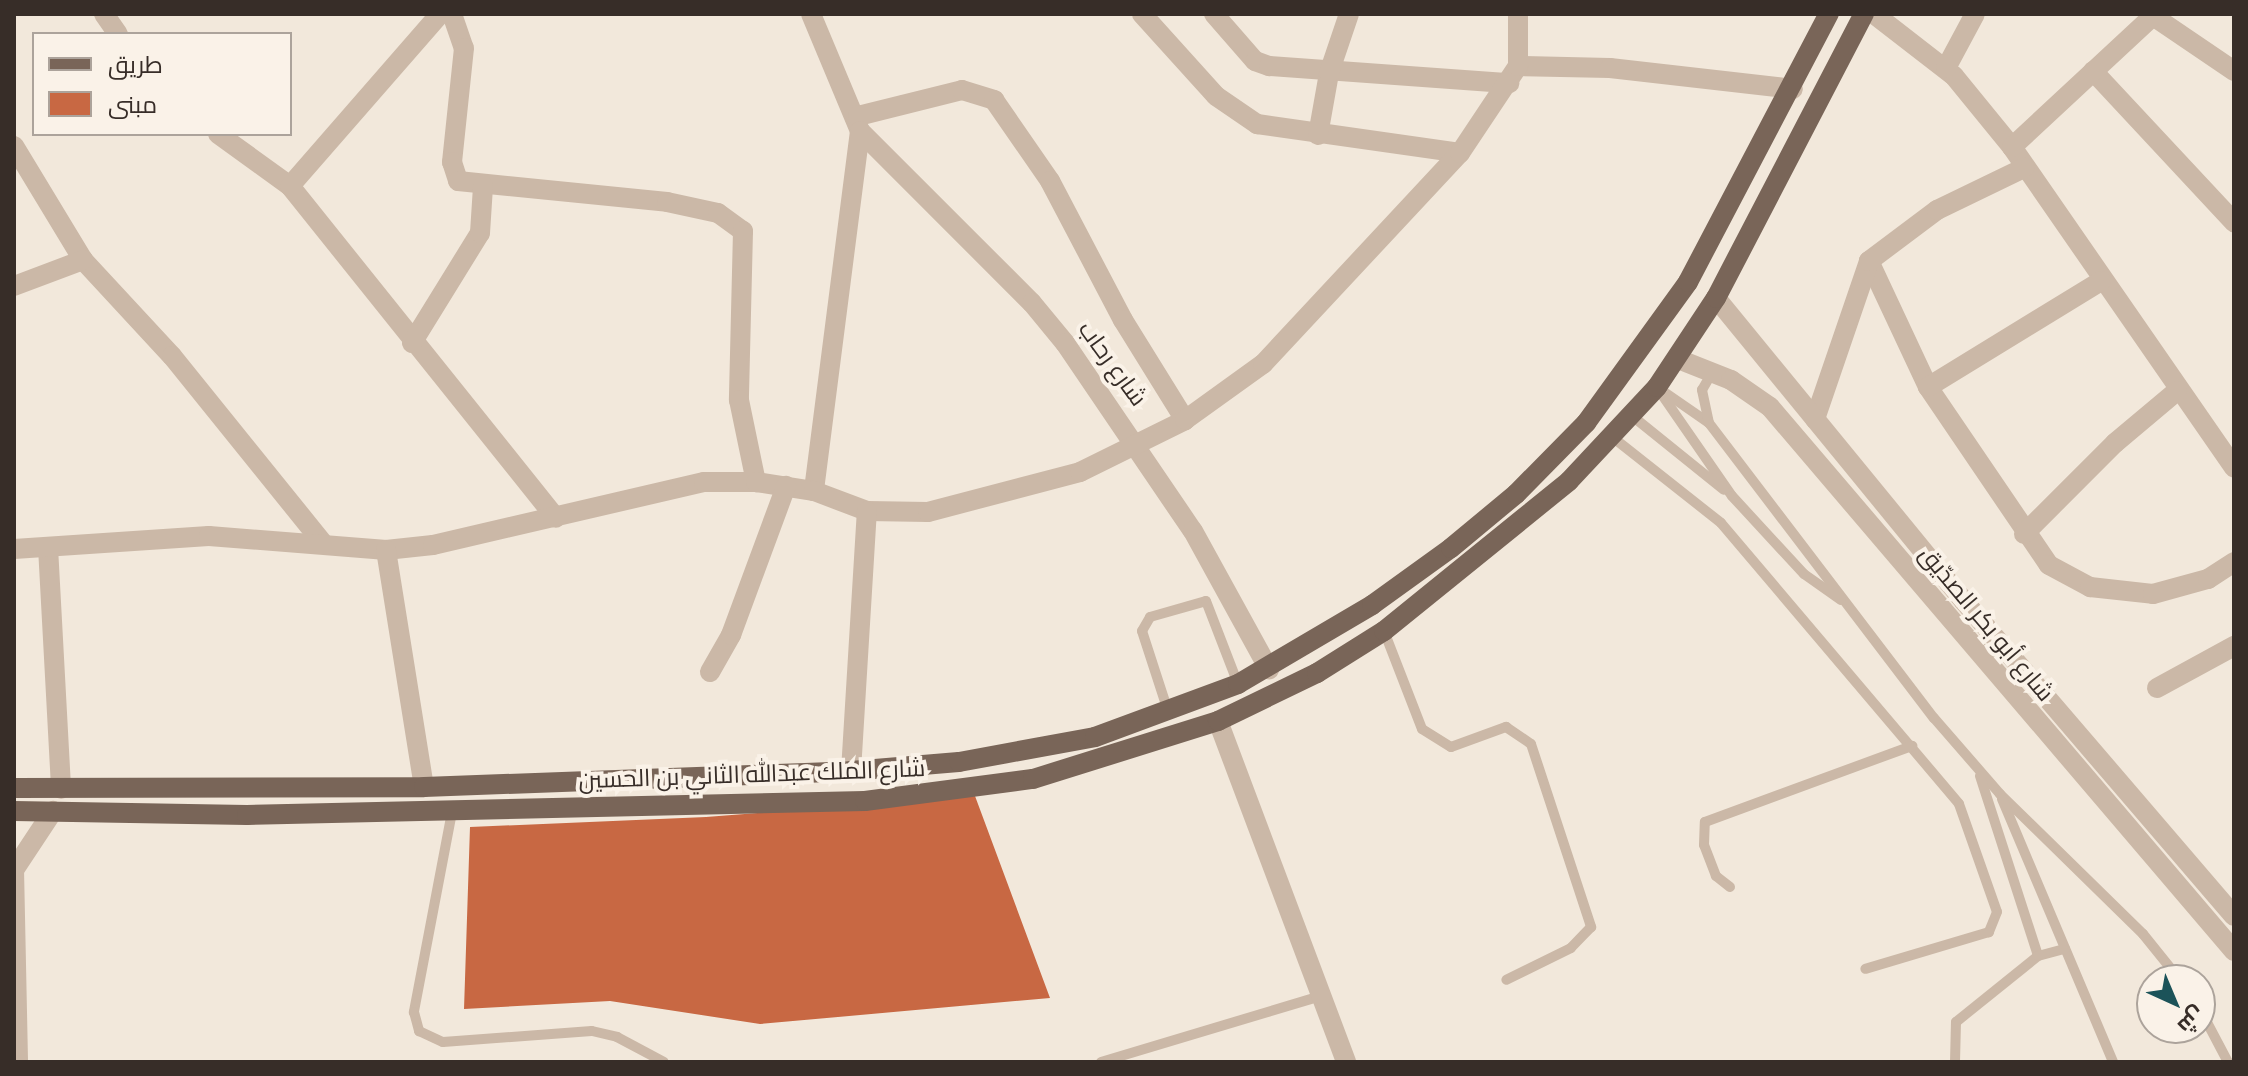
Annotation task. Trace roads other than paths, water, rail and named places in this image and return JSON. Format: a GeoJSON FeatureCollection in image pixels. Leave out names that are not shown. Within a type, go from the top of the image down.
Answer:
{"type":"FeatureCollection","features":[{"type":"Feature","properties":{"kind":"main road","name":"شارع الملك عبدالله الثاني بن الحسين"},"geometry":{"type":"LineString","coordinates":[[14,788],[424,787],[851,771],[959,762],[1065,742],[1168,711],[1238,684],[1269,669],[1372,605],[1451,548],[1536,474],[1631,367],[1688,282],[1793,89],[1829,14]]}},
{"type":"Feature","properties":{"kind":"main road","name":"شارع الملك عبدالله الثاني بن الحسين"},"geometry":{"type":"LineString","coordinates":[[14,811],[247,815],[865,801],[1019,781],[1104,760],[1218,721],[1317,673],[1384,631],[1524,522],[1657,387],[1716,298],[1864,14]]}},
{"type":"Feature","properties":{"kind":"main road"},"geometry":{"type":"LineString","coordinates":[[1631,367],[1657,387]]}},
{"type":"Feature","properties":{"kind":"main road"},"geometry":{"type":"LineString","coordinates":[[737,776],[739,804]]}},
{"type":"Feature","properties":{"kind":"main road"},"geometry":{"type":"LineString","coordinates":[[245,789],[247,815]]}},
{"type":"Feature","properties":{"kind":"street"},"geometry":{"type":"LineString","coordinates":[[104,14],[117,32]]}},
{"type":"Feature","properties":{"kind":"street"},"geometry":{"type":"LineString","coordinates":[[290,186],[440,14]]}},
{"type":"Feature","properties":{"kind":"street"},"geometry":{"type":"LineString","coordinates":[[452,14],[464,48],[465,71],[452,171],[462,184],[595,191],[667,202],[735,222],[746,243],[741,420],[756,482]]}},
{"type":"Feature","properties":{"kind":"street"},"geometry":{"type":"LineString","coordinates":[[811,14],[859,124],[814,491]]}},
{"type":"Feature","properties":{"kind":"street"},"geometry":{"type":"LineString","coordinates":[[1142,14],[1236,114],[1286,132],[1460,153]]}},
{"type":"Feature","properties":{"kind":"street"},"geometry":{"type":"LineString","coordinates":[[1214,14],[1261,64],[1329,73],[1513,74],[1610,68],[1793,89]]}},
{"type":"Feature","properties":{"kind":"street"},"geometry":{"type":"LineString","coordinates":[[1318,135],[1329,73],[1349,14]]}},
{"type":"Feature","properties":{"kind":"street"},"geometry":{"type":"LineString","coordinates":[[14,549],[209,536],[322,542],[386,550],[478,539],[649,492],[704,482],[756,482],[786,486],[814,491],[867,511],[928,512],[1080,472],[1140,446],[1185,420],[1263,364],[1460,153],[1513,74],[1518,14]]}},
{"type":"Feature","properties":{"kind":"street"},"geometry":{"type":"LineString","coordinates":[[1874,14],[1946,68],[2012,147],[2177,391],[2234,468]]}},
{"type":"Feature","properties":{"kind":"street"},"geometry":{"type":"LineString","coordinates":[[1946,68],[1975,14]]}},
{"type":"Feature","properties":{"kind":"street"},"geometry":{"type":"LineString","coordinates":[[2012,147],[2154,15],[2234,71]]}},
{"type":"Feature","properties":{"kind":"street"},"geometry":{"type":"LineString","coordinates":[[2093,71],[2234,222]]}},
{"type":"Feature","properties":{"kind":"street"},"geometry":{"type":"LineString","coordinates":[[859,124],[962,90],[994,100],[1050,181],[1123,320],[1185,420]]}},
{"type":"Feature","properties":{"kind":"street","name":"شارع رحاب"},"geometry":{"type":"LineString","coordinates":[[859,124],[1032,303],[1140,446],[1269,669]]}},
{"type":"Feature","properties":{"kind":"street"},"geometry":{"type":"LineString","coordinates":[[221,136],[290,186],[412,343],[556,518]]}},
{"type":"Feature","properties":{"kind":"street"},"geometry":{"type":"LineString","coordinates":[[14,146],[83,260],[172,356],[322,542]]}},
{"type":"Feature","properties":{"kind":"street"},"geometry":{"type":"LineString","coordinates":[[1815,419],[1869,261],[1937,210],[2024,168]]}},
{"type":"Feature","properties":{"kind":"street"},"geometry":{"type":"LineString","coordinates":[[412,343],[480,233],[483,186]]}},
{"type":"Feature","properties":{"kind":"street"},"geometry":{"type":"LineString","coordinates":[[14,286],[83,260]]}},
{"type":"Feature","properties":{"kind":"street"},"geometry":{"type":"LineString","coordinates":[[1869,261],[1928,387],[2024,534],[2049,565],[2070,580],[2119,593],[2181,589],[2234,562]]}},
{"type":"Feature","properties":{"kind":"street"},"geometry":{"type":"LineString","coordinates":[[1928,387],[2101,281]]}},
{"type":"Feature","properties":{"kind":"street","name":"شارع أبو بكر الصدّيق"},"geometry":{"type":"LineString","coordinates":[[1716,298],[2234,916]]}},
{"type":"Feature","properties":{"kind":"street","name":"شارع أبو بكر الصدّيق"},"geometry":{"type":"LineString","coordinates":[[1678,359],[1713,373],[1770,407],[2234,951]]}},
{"type":"Feature","properties":{"kind":"street"},"geometry":{"type":"LineString","coordinates":[[2024,534],[2115,443],[2177,391]]}},
{"type":"Feature","properties":{"kind":"street"},"geometry":{"type":"LineString","coordinates":[[710,672],[736,621],[786,486]]}},
{"type":"Feature","properties":{"kind":"street"},"geometry":{"type":"LineString","coordinates":[[851,771],[867,511]]}},
{"type":"Feature","properties":{"kind":"street"},"geometry":{"type":"LineString","coordinates":[[48,547],[61,789]]}},
{"type":"Feature","properties":{"kind":"street"},"geometry":{"type":"LineString","coordinates":[[386,550],[424,787]]}},
{"type":"Feature","properties":{"kind":"street"},"geometry":{"type":"LineString","coordinates":[[2157,688],[2234,646]]}},
{"type":"Feature","properties":{"kind":"street"},"geometry":{"type":"LineString","coordinates":[[1218,721],[1346,1062]]}},
{"type":"Feature","properties":{"kind":"street"},"geometry":{"type":"LineString","coordinates":[[17,1059],[14,869],[53,811]]}},
{"type":"Feature","properties":{"kind":"lane"},"geometry":{"type":"LineString","coordinates":[[1709,423],[1702,390],[1713,373]]}},
{"type":"Feature","properties":{"kind":"lane"},"geometry":{"type":"LineString","coordinates":[[1657,387],[1709,423],[1819,561],[1841,600],[1979,770],[2109,898],[2166,964]]}},
{"type":"Feature","properties":{"kind":"lane"},"geometry":{"type":"LineString","coordinates":[[1657,387],[1732,496],[1804,574],[1841,600]]}},
{"type":"Feature","properties":{"kind":"lane"},"geometry":{"type":"LineString","coordinates":[[1631,415],[1732,496]]}},
{"type":"Feature","properties":{"kind":"lane"},"geometry":{"type":"LineString","coordinates":[[1611,436],[1721,523],[1959,804],[1997,912],[1989,932],[1865,969]]}},
{"type":"Feature","properties":{"kind":"lane"},"geometry":{"type":"LineString","coordinates":[[1168,711],[1142,631],[1150,617],[1206,601],[1238,684]]}},
{"type":"Feature","properties":{"kind":"lane"},"geometry":{"type":"LineString","coordinates":[[1384,631],[1422,729],[1451,747],[1506,727],[1531,744],[1591,927],[1571,948],[1506,980]]}},
{"type":"Feature","properties":{"kind":"lane"},"geometry":{"type":"LineString","coordinates":[[1730,887],[1716,876],[1704,845],[1705,822],[1912,746]]}},
{"type":"Feature","properties":{"kind":"lane"},"geometry":{"type":"LineString","coordinates":[[1979,770],[2038,956]]}},
{"type":"Feature","properties":{"kind":"lane"},"geometry":{"type":"LineString","coordinates":[[2000,794],[2113,1062]]}},
{"type":"Feature","properties":{"kind":"lane"},"geometry":{"type":"LineString","coordinates":[[452,812],[414,1012],[419,1031],[443,1042],[592,1031],[629,1042],[664,1062]]}},
{"type":"Feature","properties":{"kind":"lane"},"geometry":{"type":"LineString","coordinates":[[1955,1062],[1956,1022],[2038,956],[2065,949]]}},
{"type":"Feature","properties":{"kind":"lane"},"geometry":{"type":"LineString","coordinates":[[1101,1062],[1321,996]]}},
{"type":"Feature","properties":{"kind":"lane"},"geometry":{"type":"LineString","coordinates":[[2216,1039],[2228,1062]]}}]}
